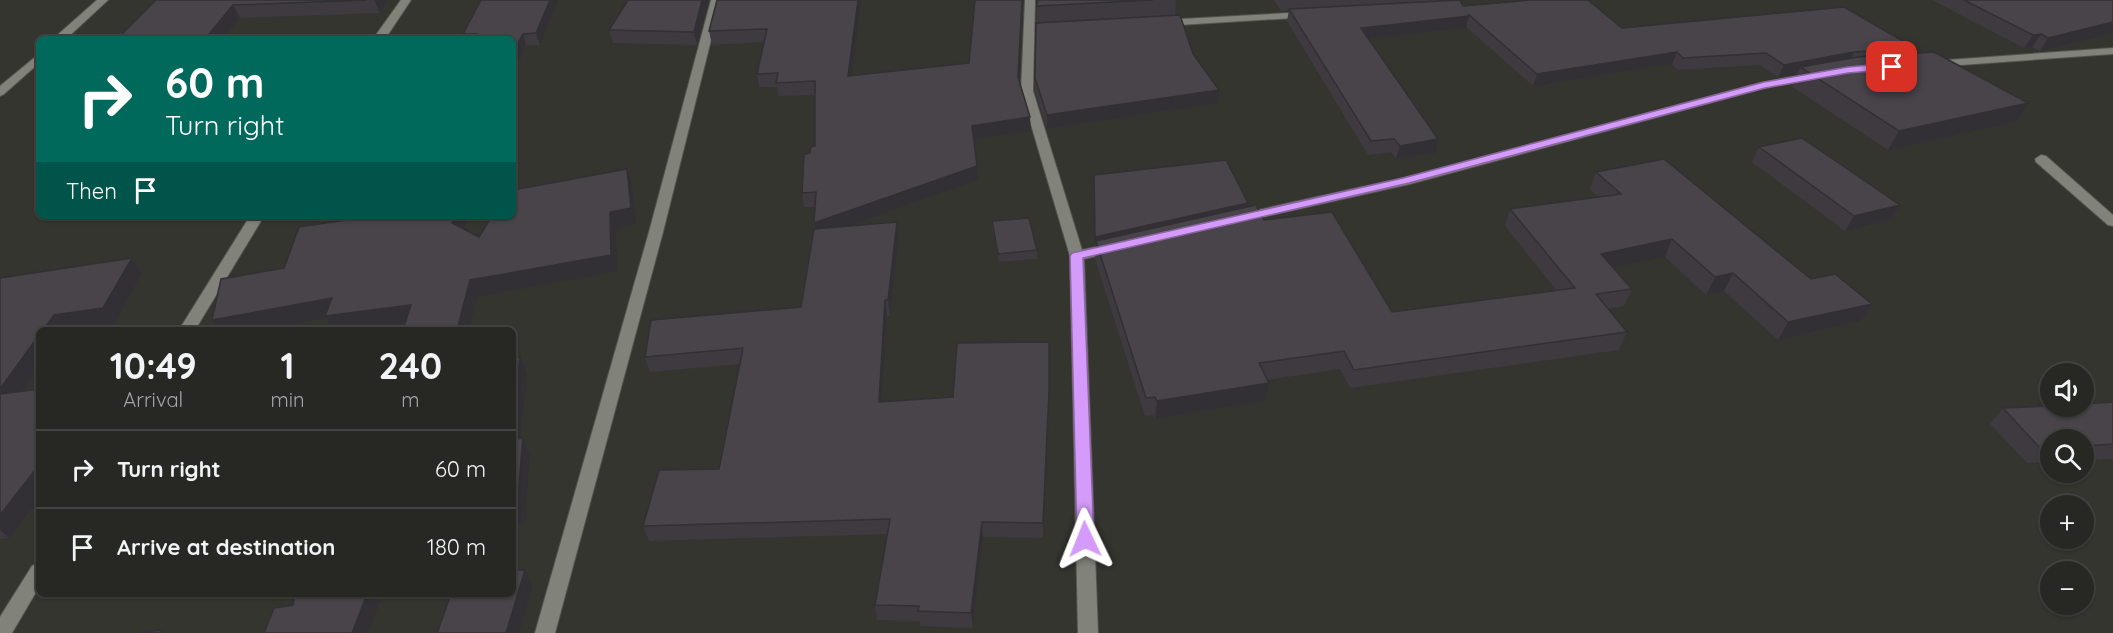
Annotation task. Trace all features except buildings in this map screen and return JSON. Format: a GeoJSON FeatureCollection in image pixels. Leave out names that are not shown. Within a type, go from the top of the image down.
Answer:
{"type":"FeatureCollection","features":[{"type":"Feature","properties":{"kind":"street"},"geometry":{"type":"LineString","coordinates":[[63,36],[103,0]]}},
{"type":"Feature","properties":{"kind":"street"},"geometry":{"type":"LineString","coordinates":[[381,36],[406,0]]}},
{"type":"Feature","properties":{"kind":"street"},"geometry":{"type":"LineString","coordinates":[[544,633],[656,232],[716,0]]}},
{"type":"Feature","properties":{"kind":"street"},"geometry":{"type":"LineString","coordinates":[[1030,0],[1034,30],[1027,91],[1077,256],[1088,633]]}},
{"type":"Feature","properties":{"kind":"street"},"geometry":{"type":"LineString","coordinates":[[1146,24],[1322,14]]}},
{"type":"Feature","properties":{"kind":"street"},"geometry":{"type":"LineString","coordinates":[[1917,65],[2113,51]]}},
{"type":"Feature","properties":{"kind":"street"},"geometry":{"type":"LineString","coordinates":[[0,92],[36,60]]}},
{"type":"Feature","properties":{"kind":"street"},"geometry":{"type":"LineString","coordinates":[[1224,222],[1405,181],[1764,85],[1824,74]]}},
{"type":"Feature","properties":{"kind":"street"},"geometry":{"type":"LineString","coordinates":[[2041,159],[2113,222]]}},
{"type":"Feature","properties":{"kind":"street"},"geometry":{"type":"LineString","coordinates":[[189,327],[255,219]]}},
{"type":"Feature","properties":{"kind":"street"},"geometry":{"type":"LineString","coordinates":[[1077,256],[1133,243]]}},
{"type":"Feature","properties":{"kind":"street"},"geometry":{"type":"LineString","coordinates":[[1,633],[36,577]]}},
{"type":"Feature","properties":{"kind":"route"},"geometry":{"type":"LineString","coordinates":[[1085,539],[1077,256],[1405,181],[1764,85],[1848,70],[1892,67]]}}]}
